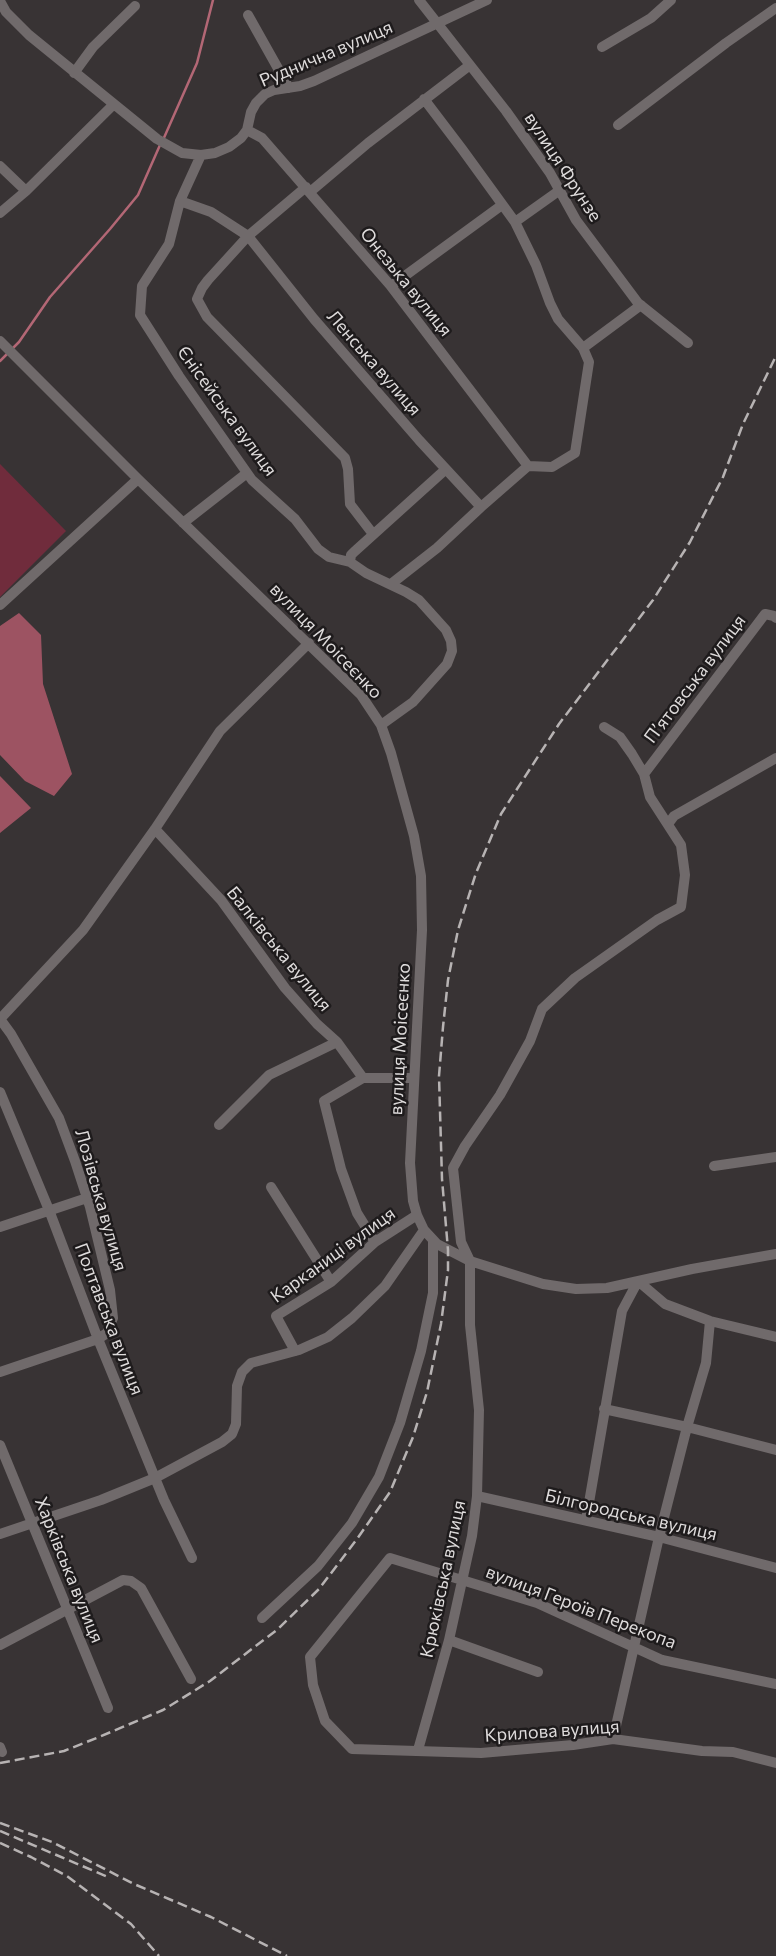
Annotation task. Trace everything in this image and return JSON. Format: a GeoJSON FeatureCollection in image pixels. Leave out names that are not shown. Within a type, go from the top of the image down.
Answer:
{"type":"FeatureCollection","features":[{"type":"Feature","properties":{"kind":"street","name":"вулиця Фрунзе"},"geometry":{"type":"LineString","coordinates":[[419,0],[512,119],[550,173],[576,220],[641,305],[688,343]]}},
{"type":"Feature","properties":{"kind":"street","name":"Руднична вулиця"},"geometry":{"type":"LineString","coordinates":[[247,130],[251,112],[256,103],[265,94],[274,90],[314,81],[487,0]]}},
{"type":"Feature","properties":{"kind":"street"},"geometry":{"type":"LineString","coordinates":[[602,47],[651,18],[671,0]]}},
{"type":"Feature","properties":{"kind":"street"},"geometry":{"type":"LineString","coordinates":[[0,1],[16,23],[113,105],[170,148],[188,155],[215,153],[241,138],[247,130]]}},
{"type":"Feature","properties":{"kind":"street"},"geometry":{"type":"LineString","coordinates":[[74,73],[93,47],[134,6]]}},
{"type":"Feature","properties":{"kind":"street"},"geometry":{"type":"LineString","coordinates":[[618,125],[726,42],[776,8]]}},
{"type":"Feature","properties":{"kind":"street"},"geometry":{"type":"LineString","coordinates":[[248,15],[289,88]]}},
{"type":"Feature","properties":{"kind":"street"},"geometry":{"type":"LineString","coordinates":[[373,534],[350,504],[348,469],[345,458],[207,317],[197,300],[208,280],[248,236],[470,65]]}},
{"type":"Feature","properties":{"kind":"street"},"geometry":{"type":"LineString","coordinates":[[391,584],[437,548],[481,506],[528,466],[552,467],[575,453],[589,362],[583,348],[558,319],[536,265],[515,222],[424,99]]}},
{"type":"Feature","properties":{"kind":"street"},"geometry":{"type":"LineString","coordinates":[[0,214],[113,105]]}},
{"type":"Feature","properties":{"kind":"street","name":"Онезька вулиця"},"geometry":{"type":"LineString","coordinates":[[247,130],[262,138],[391,286],[528,466]]}},
{"type":"Feature","properties":{"kind":"street"},"geometry":{"type":"LineString","coordinates":[[180,201],[201,155]]}},
{"type":"Feature","properties":{"kind":"street"},"geometry":{"type":"LineString","coordinates":[[0,166],[26,191]]}},
{"type":"Feature","properties":{"kind":"street"},"geometry":{"type":"LineString","coordinates":[[515,222],[560,190]]}},
{"type":"Feature","properties":{"kind":"street","name":"Ленська вулиця"},"geometry":{"type":"LineString","coordinates":[[180,201],[211,212],[248,236],[314,319],[481,506]]}},
{"type":"Feature","properties":{"kind":"street","name":"Єнісейська вулиця"},"geometry":{"type":"LineString","coordinates":[[180,201],[169,244],[142,286],[140,315],[179,376],[252,480],[295,519],[318,549],[329,557],[350,562],[366,573],[391,584],[419,600],[437,618],[451,641],[452,652],[447,664],[413,702],[381,725]]}},
{"type":"Feature","properties":{"kind":"street"},"geometry":{"type":"LineString","coordinates":[[391,286],[502,206]]}},
{"type":"Feature","properties":{"kind":"street"},"geometry":{"type":"LineString","coordinates":[[583,348],[641,305]]}},
{"type":"Feature","properties":{"kind":"street","name":"вулиця Моісеєнко"},"geometry":{"type":"LineString","coordinates":[[3,344],[138,479],[361,694],[381,725],[391,753],[409,819],[421,876],[422,930],[410,1185],[416,1215],[424,1230],[436,1242],[470,1262],[560,1288],[607,1288],[776,1254]]}},
{"type":"Feature","properties":{"kind":"street"},"geometry":{"type":"LineString","coordinates":[[350,562],[351,555],[446,469]]}},
{"type":"Feature","properties":{"kind":"street"},"geometry":{"type":"LineString","coordinates":[[184,523],[247,473]]}},
{"type":"Feature","properties":{"kind":"street"},"geometry":{"type":"LineString","coordinates":[[0,605],[138,479]]}},
{"type":"Feature","properties":{"kind":"street","name":"П’ятовська вулиця"},"geometry":{"type":"LineString","coordinates":[[644,774],[765,614],[776,618]]}},
{"type":"Feature","properties":{"kind":"street"},"geometry":{"type":"LineString","coordinates":[[0,1019],[84,930],[155,830],[220,731],[309,643]]}},
{"type":"Feature","properties":{"kind":"street"},"geometry":{"type":"LineString","coordinates":[[470,1262],[461,1242],[453,1168],[465,1146],[500,1095],[530,1041],[542,1009],[575,978],[657,920],[681,907],[685,876],[681,846],[650,797],[644,774],[620,737],[604,728]]}},
{"type":"Feature","properties":{"kind":"street"},"geometry":{"type":"LineString","coordinates":[[668,824],[674,816],[776,758]]}},
{"type":"Feature","properties":{"kind":"street","name":"Балківська вулиця"},"geometry":{"type":"LineString","coordinates":[[155,830],[221,900],[285,988],[317,1024],[337,1042],[363,1078]]}},
{"type":"Feature","properties":{"kind":"street","name":"Лозівська вулиця"},"geometry":{"type":"LineString","coordinates":[[0,1019],[11,1034],[59,1118],[87,1198],[110,1290],[113,1318],[107,1334],[98,1339]]}},
{"type":"Feature","properties":{"kind":"street"},"geometry":{"type":"LineString","coordinates":[[219,1125],[269,1074],[337,1042]]}},
{"type":"Feature","properties":{"kind":"street"},"geometry":{"type":"LineString","coordinates":[[375,1242],[357,1212],[341,1168],[324,1101],[363,1078],[414,1078]]}},
{"type":"Feature","properties":{"kind":"street","name":"Полтавська вулиця"},"geometry":{"type":"LineString","coordinates":[[0,1092],[50,1210],[98,1339],[155,1478],[192,1558]]}},
{"type":"Feature","properties":{"kind":"street"},"geometry":{"type":"LineString","coordinates":[[714,1166],[776,1157]]}},
{"type":"Feature","properties":{"kind":"street"},"geometry":{"type":"LineString","coordinates":[[271,1187],[331,1282]]}},
{"type":"Feature","properties":{"kind":"street"},"geometry":{"type":"LineString","coordinates":[[0,1227],[87,1198]]}},
{"type":"Feature","properties":{"kind":"street","name":"Карканиці вулиця"},"geometry":{"type":"LineString","coordinates":[[295,1351],[276,1316],[331,1282],[375,1242],[416,1215]]}},
{"type":"Feature","properties":{"kind":"street","name":"Карканиці вулиця"},"geometry":{"type":"LineString","coordinates":[[155,1478],[222,1442],[232,1434],[236,1424],[237,1386],[242,1372],[251,1363],[295,1351],[328,1337],[352,1318],[385,1286],[424,1230]]}},
{"type":"Feature","properties":{"kind":"street"},"geometry":{"type":"LineString","coordinates":[[262,1618],[318,1566],[352,1523],[379,1477],[400,1423],[421,1351],[433,1293],[436,1242]]}},
{"type":"Feature","properties":{"kind":"street","name":"Крюківська вулиця"},"geometry":{"type":"LineString","coordinates":[[418,1750],[448,1640],[472,1536],[478,1496],[479,1410],[470,1325],[470,1262]]}},
{"type":"Feature","properties":{"kind":"street"},"geometry":{"type":"LineString","coordinates":[[586,1520],[622,1312],[638,1281],[665,1304],[710,1321],[776,1338]]}},
{"type":"Feature","properties":{"kind":"street"},"geometry":{"type":"LineString","coordinates":[[613,1739],[659,1537],[687,1427],[706,1363],[710,1321]]}},
{"type":"Feature","properties":{"kind":"street"},"geometry":{"type":"LineString","coordinates":[[0,1372],[98,1339]]}},
{"type":"Feature","properties":{"kind":"street"},"geometry":{"type":"LineString","coordinates":[[604,1409],[687,1427],[776,1450]]}},
{"type":"Feature","properties":{"kind":"street","name":"Харківська вулиця"},"geometry":{"type":"LineString","coordinates":[[0,1445],[108,1708]]}},
{"type":"Feature","properties":{"kind":"street"},"geometry":{"type":"LineString","coordinates":[[0,1534],[101,1500],[155,1478]]}},
{"type":"Feature","properties":{"kind":"street","name":"Білгородська вулиця"},"geometry":{"type":"LineString","coordinates":[[478,1496],[659,1537],[776,1568]]}},
{"type":"Feature","properties":{"kind":"street","name":"вулиця Героїв Перекопа"},"geometry":{"type":"LineString","coordinates":[[418,1750],[352,1749],[324,1721],[313,1685],[310,1656],[390,1558],[537,1603],[662,1660],[776,1684]]}},
{"type":"Feature","properties":{"kind":"street"},"geometry":{"type":"LineString","coordinates":[[0,1645],[123,1580],[130,1581],[141,1588],[190,1679]]}},
{"type":"Feature","properties":{"kind":"street"},"geometry":{"type":"LineString","coordinates":[[448,1640],[538,1672]]}},
{"type":"Feature","properties":{"kind":"street","name":"Крилова вулиця"},"geometry":{"type":"LineString","coordinates":[[418,1750],[481,1753],[573,1745],[613,1739],[702,1751],[733,1752],[776,1763]]}},
{"type":"Feature","properties":{"kind":"shaded area"},"geometry":{"type":"Polygon","coordinates":[[[0,464],[66,531],[0,597],[0,464]]]}},
{"type":"Feature","properties":{"kind":"shaded area"},"geometry":{"type":"Polygon","coordinates":[[[19,613],[41,635],[43,684],[72,774],[54,796],[25,781],[0,755],[0,626],[19,613]]]}},
{"type":"Feature","properties":{"kind":"shaded area"},"geometry":{"type":"Polygon","coordinates":[[[0,776],[31,808],[0,833],[0,776]]]}},
{"type":"Feature","properties":{"kind":"waterway"},"geometry":{"type":"LineString","coordinates":[[163,140],[197,63],[213,0]]}},
{"type":"Feature","properties":{"kind":"waterway"},"geometry":{"type":"LineString","coordinates":[[12,349],[19,342],[50,297],[138,195],[160,145]]}},
{"type":"Feature","properties":{"kind":"waterway"},"geometry":{"type":"LineString","coordinates":[[0,361],[8,353]]}},
{"type":"Feature","properties":{"kind":"railway"},"geometry":{"type":"LineString","coordinates":[[0,1763],[64,1751],[163,1710],[210,1681],[278,1629],[319,1589],[390,1492],[413,1437],[427,1392],[441,1324],[448,1270],[448,1250],[442,1179],[439,1076],[448,980],[458,930],[476,873],[501,814],[559,724],[653,600],[690,542],[723,477],[743,424],[776,356]]}},
{"type":"Feature","properties":{"kind":"railway"},"geometry":{"type":"LineString","coordinates":[[0,1823],[52,1842],[134,1884],[211,1917],[287,1956]]}},
{"type":"Feature","properties":{"kind":"railway"},"geometry":{"type":"LineString","coordinates":[[0,1831],[108,1877]]}},
{"type":"Feature","properties":{"kind":"railway"},"geometry":{"type":"LineString","coordinates":[[0,1843],[67,1876],[131,1924],[159,1956]]}}]}
